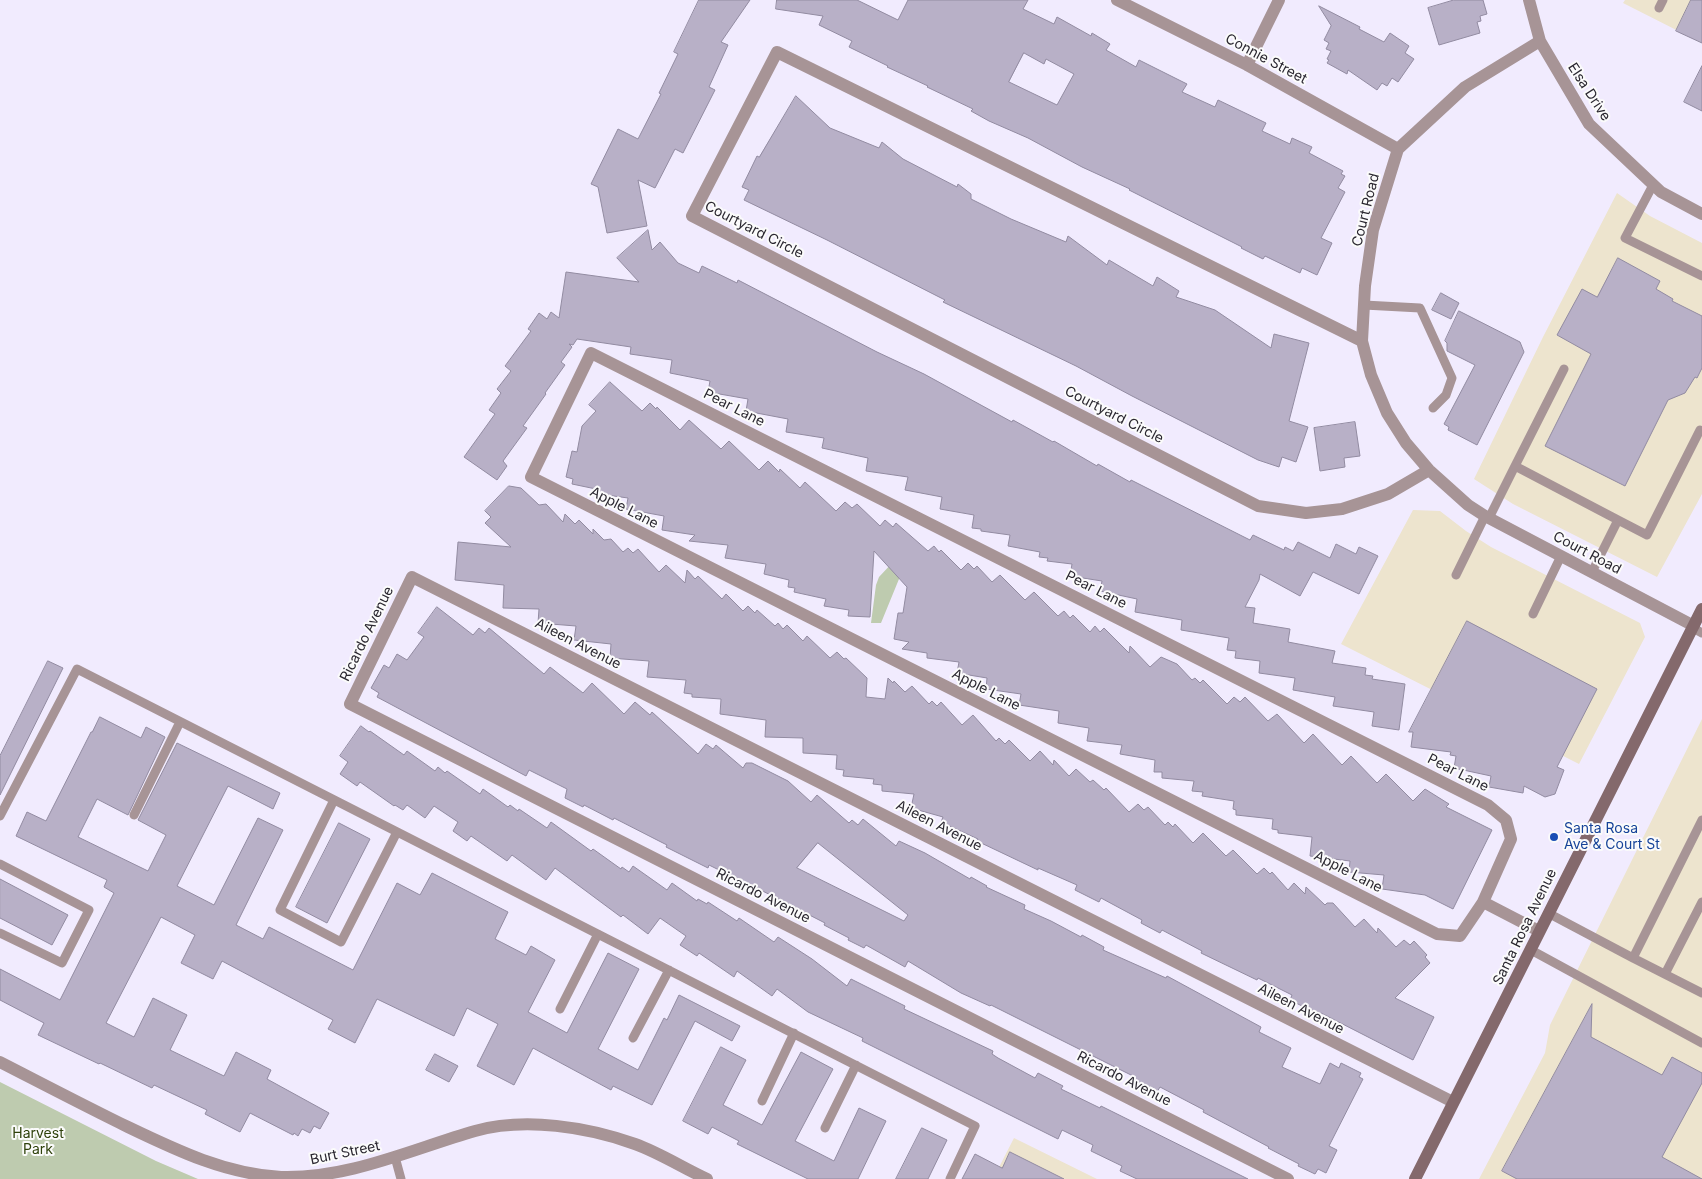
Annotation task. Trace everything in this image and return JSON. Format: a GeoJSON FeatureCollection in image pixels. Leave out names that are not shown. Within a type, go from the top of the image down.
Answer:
{"type":"FeatureCollection","features":[{"type":"Feature","properties":{"kind":"main road","name":"Santa Rosa Avenue"},"geometry":{"type":"LineString","coordinates":[[1415,1179],[1548,913],[1696,629],[1702,609]]}},
{"type":"Feature","properties":{"kind":"street","name":"Connie Street"},"geometry":{"type":"LineString","coordinates":[[1117,0],[1248,65],[1398,149]]}},
{"type":"Feature","properties":{"kind":"street"},"geometry":{"type":"LineString","coordinates":[[1248,65],[1279,0]]}},
{"type":"Feature","properties":{"kind":"street","name":"Elsa Drive"},"geometry":{"type":"LineString","coordinates":[[1529,0],[1540,41],[1589,124],[1661,192],[1702,214]]}},
{"type":"Feature","properties":{"kind":"street"},"geometry":{"type":"LineString","coordinates":[[1398,149],[1465,87],[1540,41]]}},
{"type":"Feature","properties":{"kind":"street","name":"Courtyard Circle"},"geometry":{"type":"LineString","coordinates":[[1362,341],[777,52],[692,216],[1258,506],[1306,514],[1342,510],[1388,494],[1429,470]]}},
{"type":"Feature","properties":{"kind":"street","name":"Court Road"},"geometry":{"type":"LineString","coordinates":[[1398,149],[1374,230],[1365,286],[1362,341],[1371,375],[1386,412],[1406,444],[1429,470],[1468,505],[1696,629]]}},
{"type":"Feature","properties":{"kind":"street","name":"Pear Lane"},"geometry":{"type":"LineString","coordinates":[[591,353],[1488,805],[1506,820],[1511,839],[1483,902]]}},
{"type":"Feature","properties":{"kind":"street","name":"Apple Lane"},"geometry":{"type":"LineString","coordinates":[[591,353],[531,477],[1437,934],[1460,936],[1483,902]]}},
{"type":"Feature","properties":{"kind":"street","name":"Aileen Avenue"},"geometry":{"type":"LineString","coordinates":[[412,578],[1454,1102]]}},
{"type":"Feature","properties":{"kind":"street","name":"Ricardo Avenue"},"geometry":{"type":"LineString","coordinates":[[412,578],[350,704],[1288,1179]]}},
{"type":"Feature","properties":{"kind":"street"},"geometry":{"type":"LineString","coordinates":[[1483,902],[1539,931]]}},
{"type":"Feature","properties":{"kind":"street","name":"Burt Street"},"geometry":{"type":"LineString","coordinates":[[0,1062],[178,1151],[227,1169],[264,1176],[301,1178],[339,1173],[477,1130],[502,1126],[552,1126],[576,1128],[599,1133],[637,1145],[707,1179]]}},
{"type":"Feature","properties":{"kind":"lane"},"geometry":{"type":"LineString","coordinates":[[1653,185],[1625,238],[1702,276]]}},
{"type":"Feature","properties":{"kind":"lane"},"geometry":{"type":"LineString","coordinates":[[1364,306],[1420,308],[1452,378],[1446,395],[1434,408]]}},
{"type":"Feature","properties":{"kind":"lane"},"geometry":{"type":"LineString","coordinates":[[1456,576],[1564,369]]}},
{"type":"Feature","properties":{"kind":"lane"},"geometry":{"type":"LineString","coordinates":[[1515,466],[1647,535],[1700,430]]}},
{"type":"Feature","properties":{"kind":"lane"},"geometry":{"type":"LineString","coordinates":[[1592,572],[1618,520]]}},
{"type":"Feature","properties":{"kind":"lane"},"geometry":{"type":"LineString","coordinates":[[1533,614],[1561,556]]}},
{"type":"Feature","properties":{"kind":"lane"},"geometry":{"type":"LineString","coordinates":[[0,816],[77,669],[975,1126],[950,1179]]}},
{"type":"Feature","properties":{"kind":"lane"},"geometry":{"type":"LineString","coordinates":[[134,815],[180,722]]}},
{"type":"Feature","properties":{"kind":"lane"},"geometry":{"type":"LineString","coordinates":[[334,800],[280,910],[341,942],[397,832]]}},
{"type":"Feature","properties":{"kind":"lane"},"geometry":{"type":"LineString","coordinates":[[1633,958],[1702,820]]}},
{"type":"Feature","properties":{"kind":"lane"},"geometry":{"type":"LineString","coordinates":[[0,864],[89,910],[62,963],[0,933]]}},
{"type":"Feature","properties":{"kind":"lane"},"geometry":{"type":"LineString","coordinates":[[1665,974],[1702,902]]}},
{"type":"Feature","properties":{"kind":"lane"},"geometry":{"type":"LineString","coordinates":[[1548,913],[1702,992]]}},
{"type":"Feature","properties":{"kind":"lane"},"geometry":{"type":"LineString","coordinates":[[560,1010],[598,934]]}},
{"type":"Feature","properties":{"kind":"lane"},"geometry":{"type":"LineString","coordinates":[[1531,950],[1702,1043]]}},
{"type":"Feature","properties":{"kind":"lane"},"geometry":{"type":"LineString","coordinates":[[633,1038],[670,970]]}},
{"type":"Feature","properties":{"kind":"lane"},"geometry":{"type":"LineString","coordinates":[[762,1101],[794,1033]]}},
{"type":"Feature","properties":{"kind":"lane"},"geometry":{"type":"LineString","coordinates":[[825,1128],[856,1065]]}},
{"type":"Feature","properties":{"kind":"lane"},"geometry":{"type":"LineString","coordinates":[[395,1157],[401,1179]]}},
{"type":"Feature","properties":{"kind":"shaded area"},"geometry":{"type":"Polygon","coordinates":[[[1625,0],[1702,0],[1702,43],[1623,3],[1625,0]]]}},
{"type":"Feature","properties":{"kind":"shaded area"},"geometry":{"type":"Polygon","coordinates":[[[1617,193],[1650,216],[1702,243],[1702,494],[1657,577],[1513,504],[1474,479],[1543,337],[1617,193]]]}},
{"type":"Feature","properties":{"kind":"shaded area"},"geometry":{"type":"Polygon","coordinates":[[[1413,510],[1440,511],[1491,547],[1640,623],[1645,637],[1579,764],[1341,644],[1413,510]]]}},
{"type":"Feature","properties":{"kind":"shaded area"},"geometry":{"type":"Polygon","coordinates":[[[1702,719],[1702,1179],[1479,1179],[1545,1053],[1550,1025],[1702,719]]]}},
{"type":"Feature","properties":{"kind":"shaded area"},"geometry":{"type":"Polygon","coordinates":[[[1014,1138],[1097,1179],[993,1179],[1014,1138]]]}},
{"type":"Feature","properties":{"kind":"green space"},"geometry":{"type":"Polygon","coordinates":[[[908,546],[920,558],[899,579],[881,623],[871,623],[876,585],[879,577],[908,546]]]}},
{"type":"Feature","properties":{"kind":"green space","name":"Harvest Park"},"geometry":{"type":"Polygon","coordinates":[[[0,1082],[156,1161],[198,1179],[0,1179],[0,1082]]]}},
{"type":"Feature","properties":{"kind":"building"},"geometry":{"type":"Polygon","coordinates":[[[699,0],[750,0],[721,42],[728,45],[709,87],[715,90],[683,153],[675,149],[655,188],[638,180],[647,226],[607,233],[598,187],[591,184],[618,129],[638,139],[661,94],[659,93],[678,54],[674,52],[699,0]]]}},
{"type":"Feature","properties":{"kind":"building"},"geometry":{"type":"Polygon","coordinates":[[[777,0],[857,0],[898,20],[908,0],[1028,0],[1023,9],[1054,24],[1057,17],[1091,36],[1092,33],[1110,44],[1106,50],[1136,67],[1139,60],[1187,84],[1182,92],[1215,107],[1218,100],[1266,123],[1262,131],[1290,144],[1292,138],[1312,147],[1309,153],[1343,171],[1341,174],[1345,176],[1338,188],[1345,192],[1321,238],[1332,243],[1317,275],[1302,268],[1300,273],[1265,256],[1263,259],[1130,189],[1082,167],[1028,138],[989,121],[971,111],[973,109],[849,47],[852,41],[819,25],[823,16],[776,9],[777,0]],[[1024,53],[1009,82],[1057,105],[1074,74],[1046,59],[1044,64],[1024,53]]]}},
{"type":"Feature","properties":{"kind":"building"},"geometry":{"type":"Polygon","coordinates":[[[1454,0],[1483,0],[1487,14],[1480,16],[1481,21],[1477,22],[1480,33],[1439,45],[1428,8],[1454,0]]]}},
{"type":"Feature","properties":{"kind":"building"},"geometry":{"type":"Polygon","coordinates":[[[1691,0],[1702,0],[1702,43],[1676,31],[1691,0]]]}},
{"type":"Feature","properties":{"kind":"building"},"geometry":{"type":"Polygon","coordinates":[[[1319,6],[1384,42],[1390,33],[1409,46],[1405,53],[1414,59],[1398,82],[1392,78],[1387,86],[1382,83],[1377,90],[1348,70],[1347,74],[1327,63],[1331,51],[1326,49],[1329,43],[1324,40],[1331,26],[1319,6]]]}},
{"type":"Feature","properties":{"kind":"building"},"geometry":{"type":"Polygon","coordinates":[[[1702,66],[1702,111],[1684,102],[1702,66]]]}},
{"type":"Feature","properties":{"kind":"building"},"geometry":{"type":"Polygon","coordinates":[[[796,96],[830,128],[879,148],[882,142],[903,159],[957,187],[958,184],[971,194],[971,199],[1011,219],[1066,242],[1068,236],[1107,265],[1109,260],[1153,286],[1157,277],[1179,291],[1176,297],[1215,310],[1271,348],[1274,334],[1309,343],[1289,421],[1308,427],[1296,462],[1282,457],[1279,467],[1258,460],[1076,366],[943,302],[945,300],[827,240],[744,200],[749,190],[742,187],[757,156],[759,157],[796,96]]]}},
{"type":"Feature","properties":{"kind":"building"},"geometry":{"type":"Polygon","coordinates":[[[648,230],[652,250],[660,242],[678,263],[699,273],[702,266],[737,283],[738,280],[877,352],[924,374],[1012,422],[1013,420],[1054,441],[1097,466],[1098,464],[1130,482],[1131,480],[1250,540],[1253,535],[1284,550],[1285,547],[1293,551],[1298,542],[1330,558],[1336,544],[1356,554],[1359,547],[1378,556],[1359,594],[1313,572],[1300,596],[1260,574],[1259,580],[1245,607],[1255,608],[1253,623],[1290,629],[1288,642],[1335,651],[1332,663],[1366,668],[1365,675],[1373,676],[1372,679],[1405,684],[1399,730],[1372,726],[1374,712],[1333,706],[1335,697],[1293,690],[1295,678],[1259,673],[1260,661],[1235,658],[1236,651],[1227,650],[1229,638],[1181,630],[1182,620],[1135,612],[1137,599],[1100,591],[1102,581],[1070,576],[1072,564],[1047,561],[1048,558],[1039,557],[1040,552],[1008,546],[1010,535],[972,528],[974,515],[940,509],[942,497],[905,490],[908,477],[866,471],[868,458],[822,448],[824,438],[786,432],[788,419],[746,411],[748,399],[708,392],[710,381],[670,373],[672,360],[630,354],[631,347],[577,339],[573,345],[569,344],[572,347],[561,362],[565,365],[523,426],[527,428],[503,461],[507,466],[497,480],[464,457],[495,414],[489,410],[501,393],[497,389],[511,371],[505,366],[531,331],[528,329],[539,313],[547,319],[551,312],[559,318],[566,272],[639,282],[617,258],[648,230]]]}},
{"type":"Feature","properties":{"kind":"building"},"geometry":{"type":"Polygon","coordinates":[[[1618,258],[1660,281],[1656,289],[1673,299],[1672,301],[1702,316],[1702,368],[1685,393],[1668,400],[1625,486],[1545,446],[1591,354],[1557,335],[1582,289],[1597,297],[1618,258]]]}},
{"type":"Feature","properties":{"kind":"building"},"geometry":{"type":"Polygon","coordinates":[[[1441,293],[1459,303],[1451,319],[1432,310],[1441,293]]]}},
{"type":"Feature","properties":{"kind":"building"},"geometry":{"type":"Polygon","coordinates":[[[1459,311],[1520,342],[1524,352],[1477,445],[1448,430],[1449,427],[1444,424],[1475,365],[1447,351],[1447,343],[1445,341],[1459,311]]]}},
{"type":"Feature","properties":{"kind":"building"},"geometry":{"type":"Polygon","coordinates":[[[610,382],[642,411],[650,403],[656,409],[657,407],[680,430],[689,420],[721,449],[729,441],[759,470],[768,461],[779,472],[780,469],[800,488],[805,482],[836,511],[845,502],[852,508],[857,504],[880,526],[885,520],[893,527],[896,523],[928,551],[934,546],[939,552],[941,550],[961,570],[968,563],[974,569],[977,566],[992,582],[1000,575],[1025,600],[1034,592],[1058,616],[1064,611],[1070,618],[1073,615],[1090,632],[1095,626],[1100,632],[1104,628],[1129,653],[1130,646],[1150,667],[1161,657],[1177,664],[1192,680],[1195,678],[1200,683],[1203,680],[1227,704],[1234,697],[1240,702],[1245,697],[1268,721],[1277,714],[1304,743],[1313,734],[1342,765],[1351,756],[1377,783],[1386,774],[1413,801],[1425,789],[1449,804],[1446,807],[1492,830],[1453,909],[1425,895],[1382,889],[1384,875],[1349,872],[1350,861],[1310,856],[1312,837],[1278,833],[1278,830],[1272,829],[1273,819],[1236,815],[1236,810],[1233,809],[1234,801],[1202,796],[1203,792],[1192,791],[1194,781],[1162,778],[1162,772],[1154,772],[1155,760],[1120,754],[1122,745],[1087,741],[1089,728],[1058,723],[1059,711],[1019,705],[1021,694],[986,689],[987,678],[957,673],[959,662],[927,658],[927,653],[902,649],[909,642],[894,639],[898,613],[903,613],[907,587],[874,551],[870,617],[848,616],[849,610],[824,606],[826,599],[794,592],[795,588],[788,587],[789,580],[764,574],[766,564],[725,558],[728,545],[689,541],[695,535],[662,530],[664,516],[626,509],[628,498],[592,493],[596,489],[572,484],[573,479],[566,477],[572,451],[577,452],[582,426],[596,411],[589,405],[610,382]]]}},
{"type":"Feature","properties":{"kind":"building"},"geometry":{"type":"Polygon","coordinates":[[[1355,422],[1360,456],[1344,458],[1345,467],[1320,471],[1314,428],[1355,422]]]}},
{"type":"Feature","properties":{"kind":"building"},"geometry":{"type":"Polygon","coordinates":[[[509,486],[521,488],[539,505],[546,504],[563,522],[565,514],[575,524],[579,520],[593,534],[593,529],[604,540],[611,539],[623,552],[628,548],[633,553],[638,549],[659,572],[666,565],[685,583],[687,570],[695,579],[698,576],[722,599],[726,594],[743,611],[748,606],[755,613],[757,610],[775,626],[778,623],[783,629],[787,625],[803,641],[807,636],[830,658],[837,652],[867,678],[866,697],[885,699],[888,678],[905,692],[912,686],[929,704],[932,701],[937,706],[941,702],[962,725],[973,715],[996,741],[999,738],[1005,744],[1009,740],[1030,761],[1040,751],[1053,765],[1054,760],[1069,776],[1076,769],[1090,782],[1093,780],[1104,790],[1106,788],[1129,812],[1138,804],[1144,810],[1148,807],[1165,825],[1168,822],[1173,827],[1175,824],[1193,843],[1203,833],[1226,856],[1233,850],[1257,874],[1264,868],[1270,874],[1272,872],[1288,890],[1294,883],[1305,894],[1306,887],[1325,905],[1333,903],[1355,927],[1364,919],[1377,933],[1378,928],[1396,947],[1404,940],[1410,945],[1414,941],[1427,955],[1425,957],[1430,963],[1395,998],[1434,1017],[1413,1060],[1321,1013],[1320,1015],[1290,1000],[1292,995],[1201,953],[1202,951],[1162,930],[1160,933],[1141,923],[1142,920],[1101,898],[1099,902],[1075,890],[1077,885],[1038,868],[1038,870],[977,841],[978,839],[941,822],[943,817],[911,808],[914,794],[882,791],[882,785],[873,784],[874,779],[843,776],[844,770],[836,769],[837,755],[803,753],[803,738],[765,737],[766,720],[720,714],[721,699],[692,697],[692,694],[684,693],[686,680],[647,677],[649,661],[610,658],[611,644],[574,640],[576,626],[538,623],[539,609],[503,608],[504,585],[455,580],[458,542],[511,547],[485,523],[491,517],[485,511],[509,486]]]}},
{"type":"Feature","properties":{"kind":"building"},"geometry":{"type":"Polygon","coordinates":[[[437,607],[473,635],[479,628],[485,633],[489,628],[544,674],[550,667],[583,693],[592,683],[624,714],[635,702],[650,715],[652,712],[698,754],[706,744],[713,749],[716,745],[743,768],[746,763],[752,763],[788,781],[811,802],[817,795],[849,823],[852,820],[858,825],[863,819],[896,846],[899,841],[925,853],[970,879],[971,877],[986,887],[1025,905],[1024,909],[1081,937],[1082,935],[1104,947],[1103,950],[1166,978],[1167,976],[1261,1027],[1259,1032],[1291,1048],[1282,1067],[1320,1084],[1330,1063],[1339,1068],[1341,1063],[1361,1073],[1359,1077],[1363,1079],[1329,1146],[1337,1150],[1326,1173],[1318,1169],[1315,1174],[1298,1166],[1299,1164],[1160,1087],[1157,1092],[1132,1078],[1133,1076],[991,1005],[961,993],[908,961],[905,967],[866,945],[864,948],[824,925],[825,923],[749,884],[709,865],[708,868],[614,818],[613,820],[584,805],[583,807],[565,798],[567,789],[529,770],[526,776],[377,697],[379,693],[371,688],[384,665],[389,668],[397,654],[407,660],[424,637],[418,633],[437,607]],[[818,843],[797,868],[904,921],[908,915],[818,843]]]}},
{"type":"Feature","properties":{"kind":"building"},"geometry":{"type":"Polygon","coordinates":[[[1467,621],[1597,689],[1557,767],[1564,770],[1555,794],[1545,797],[1524,786],[1523,793],[1489,787],[1491,776],[1454,768],[1456,756],[1450,755],[1451,752],[1411,747],[1413,732],[1409,732],[1467,621]]]}},
{"type":"Feature","properties":{"kind":"building"},"geometry":{"type":"Polygon","coordinates":[[[48,661],[63,668],[0,795],[0,756],[48,661]]]}},
{"type":"Feature","properties":{"kind":"building"},"geometry":{"type":"Polygon","coordinates":[[[100,717],[141,738],[146,727],[165,737],[128,815],[97,799],[78,837],[148,871],[166,835],[138,820],[177,743],[280,793],[273,809],[228,786],[177,886],[214,905],[258,818],[283,830],[236,925],[263,939],[269,927],[353,970],[397,883],[420,895],[432,873],[508,912],[495,939],[526,955],[531,946],[555,960],[528,1012],[567,1033],[608,953],[639,969],[598,1049],[638,1070],[664,1018],[667,1020],[679,995],[740,1026],[732,1041],[695,1021],[652,1105],[613,1086],[611,1090],[533,1048],[514,1085],[477,1066],[498,1024],[467,1008],[454,1036],[377,999],[355,1043],[328,1029],[333,1020],[222,961],[213,979],[181,963],[195,935],[161,917],[106,1023],[134,1037],[153,998],[187,1015],[170,1050],[224,1076],[236,1052],[271,1070],[267,1079],[329,1113],[320,1129],[314,1126],[310,1133],[302,1129],[298,1136],[294,1133],[293,1135],[250,1113],[240,1132],[205,1114],[207,1110],[154,1085],[152,1088],[38,1035],[44,1023],[0,1000],[0,969],[60,1000],[114,893],[104,887],[107,880],[16,836],[27,812],[46,821],[100,717]]]}},
{"type":"Feature","properties":{"kind":"building"},"geometry":{"type":"Polygon","coordinates":[[[361,726],[404,755],[407,751],[435,771],[438,767],[445,773],[447,771],[480,794],[483,789],[508,807],[510,805],[518,811],[519,809],[547,828],[551,822],[591,851],[593,849],[621,869],[622,867],[629,872],[633,866],[667,890],[672,883],[697,901],[698,899],[707,904],[708,902],[737,921],[739,918],[774,942],[778,937],[812,959],[847,986],[851,979],[905,1006],[904,1009],[993,1051],[992,1054],[998,1058],[1035,1078],[1038,1073],[1063,1086],[1061,1089],[1100,1108],[1101,1106],[1248,1179],[1137,1179],[1120,1171],[1122,1166],[1091,1151],[1093,1145],[1062,1130],[1058,1139],[862,1041],[863,1038],[808,1012],[777,989],[772,996],[737,971],[734,977],[699,953],[697,956],[680,945],[686,936],[660,918],[648,934],[623,915],[621,917],[555,868],[546,880],[512,855],[507,861],[471,836],[467,841],[453,831],[458,822],[434,806],[425,818],[407,805],[403,810],[394,806],[360,782],[357,786],[340,774],[348,762],[340,756],[361,726]]]}},
{"type":"Feature","properties":{"kind":"building"},"geometry":{"type":"Polygon","coordinates":[[[339,823],[370,839],[327,923],[296,907],[339,823]]]}},
{"type":"Feature","properties":{"kind":"building"},"geometry":{"type":"Polygon","coordinates":[[[0,879],[68,915],[52,945],[0,918],[0,879]]]}},
{"type":"Feature","properties":{"kind":"building"},"geometry":{"type":"Polygon","coordinates":[[[1592,1004],[1591,1037],[1662,1075],[1672,1057],[1702,1073],[1702,1083],[1662,1157],[1702,1179],[1517,1179],[1502,1171],[1592,1004]]]}},
{"type":"Feature","properties":{"kind":"building"},"geometry":{"type":"Polygon","coordinates":[[[721,1047],[746,1060],[723,1105],[762,1125],[801,1052],[833,1069],[795,1141],[834,1161],[859,1108],[886,1121],[858,1179],[808,1179],[737,1144],[739,1141],[712,1127],[708,1134],[683,1121],[721,1047]]]}},
{"type":"Feature","properties":{"kind":"building"},"geometry":{"type":"Polygon","coordinates":[[[435,1054],[458,1066],[449,1082],[426,1070],[435,1054]]]}},
{"type":"Feature","properties":{"kind":"building"},"geometry":{"type":"Polygon","coordinates":[[[922,1128],[947,1140],[928,1179],[896,1179],[922,1128]]]}},
{"type":"Feature","properties":{"kind":"building"},"geometry":{"type":"Polygon","coordinates":[[[1010,1152],[1064,1179],[962,1179],[975,1154],[1002,1168],[1010,1152]]]}},
{"type":"Feature","properties":{"kind":"place","name":"Santa Rosa Ave & Court St"},"geometry":{"type":"Point","coordinates":[1554,837]}}]}
